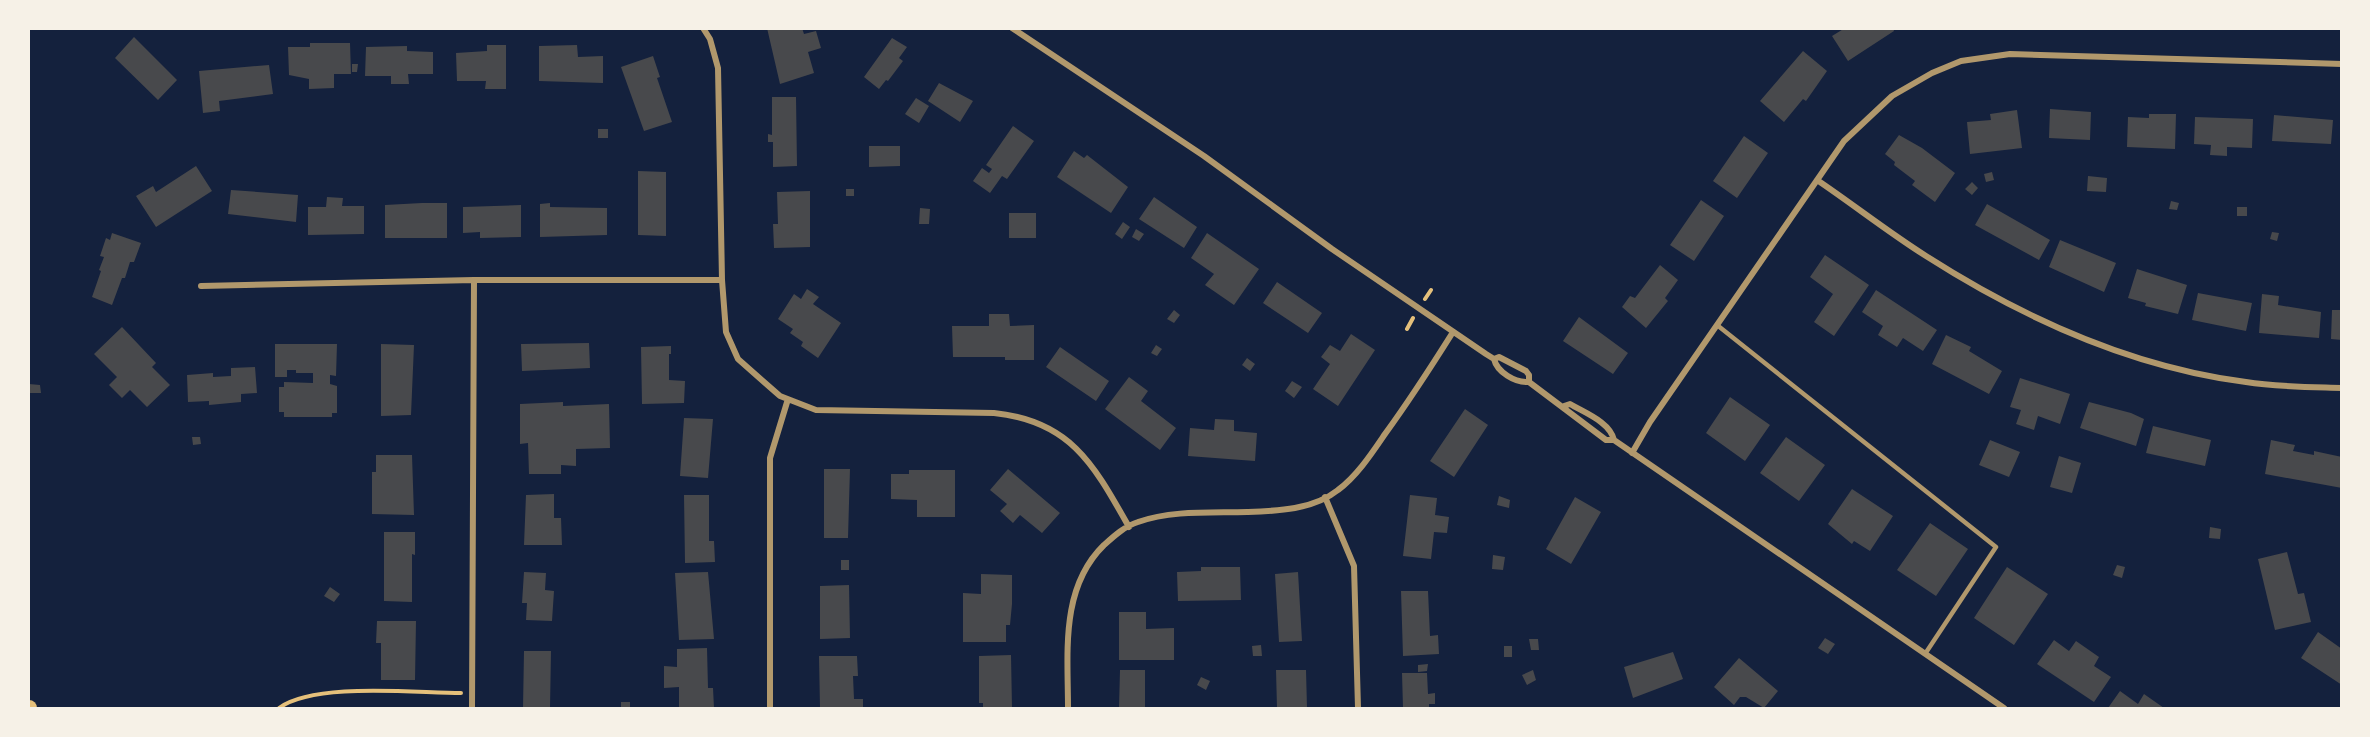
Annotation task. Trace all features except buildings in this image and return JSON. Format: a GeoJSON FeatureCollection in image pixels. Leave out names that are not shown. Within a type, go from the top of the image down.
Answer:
{"type":"FeatureCollection","features":[{"type":"Feature","properties":{"kind":"street"},"geometry":{"type":"LineString","coordinates":[[703,28],[710,39],[718,68],[722,280],[726,332],[738,359],[780,396],[816,410],[1020,416],[1048,427],[1071,444],[1098,470],[1129,527]]}},
{"type":"Feature","properties":{"kind":"street"},"geometry":{"type":"LineString","coordinates":[[1012,28],[1204,156],[1332,249],[1494,359],[1501,372],[1522,383],[1529,382],[1564,406],[1568,413],[1606,440],[1614,440],[2004,708]]}},
{"type":"Feature","properties":{"kind":"street"},"geometry":{"type":"LineString","coordinates":[[1632,453],[1650,422],[1844,141],[1892,96],[1932,73],[1961,61],[2010,54],[2342,64]]}},
{"type":"Feature","properties":{"kind":"street"},"geometry":{"type":"LineString","coordinates":[[1817,180],[1925,255],[1976,286],[2038,320],[2079,338],[2158,364],[2243,382],[2342,388]]}},
{"type":"Feature","properties":{"kind":"street"},"geometry":{"type":"LineString","coordinates":[[201,286],[474,280],[722,280]]}},
{"type":"Feature","properties":{"kind":"street"},"geometry":{"type":"LineString","coordinates":[[472,708],[474,280]]}},
{"type":"Feature","properties":{"kind":"street"},"geometry":{"type":"LineString","coordinates":[[1068,708],[1069,622],[1080,578],[1096,552],[1116,534],[1137,522],[1183,514],[1296,508],[1325,498],[1338,490],[1367,460],[1453,332]]}},
{"type":"Feature","properties":{"kind":"street"},"geometry":{"type":"LineString","coordinates":[[1494,359],[1499,357],[1526,371],[1529,375],[1529,382]]}},
{"type":"Feature","properties":{"kind":"street"},"geometry":{"type":"LineString","coordinates":[[770,708],[770,458],[788,399]]}},
{"type":"Feature","properties":{"kind":"street"},"geometry":{"type":"LineString","coordinates":[[1564,406],[1570,404],[1602,423],[1612,433],[1614,440]]}},
{"type":"Feature","properties":{"kind":"street"},"geometry":{"type":"LineString","coordinates":[[1325,498],[1354,566],[1358,708]]}},
{"type":"Feature","properties":{"kind":"lane"},"geometry":{"type":"LineString","coordinates":[[1717,326],[1996,547],[1925,654]]}},
{"type":"Feature","properties":{"kind":"path"},"geometry":{"type":"LineString","coordinates":[[279,708],[291,700],[309,695],[361,692],[472,693]]}}]}
